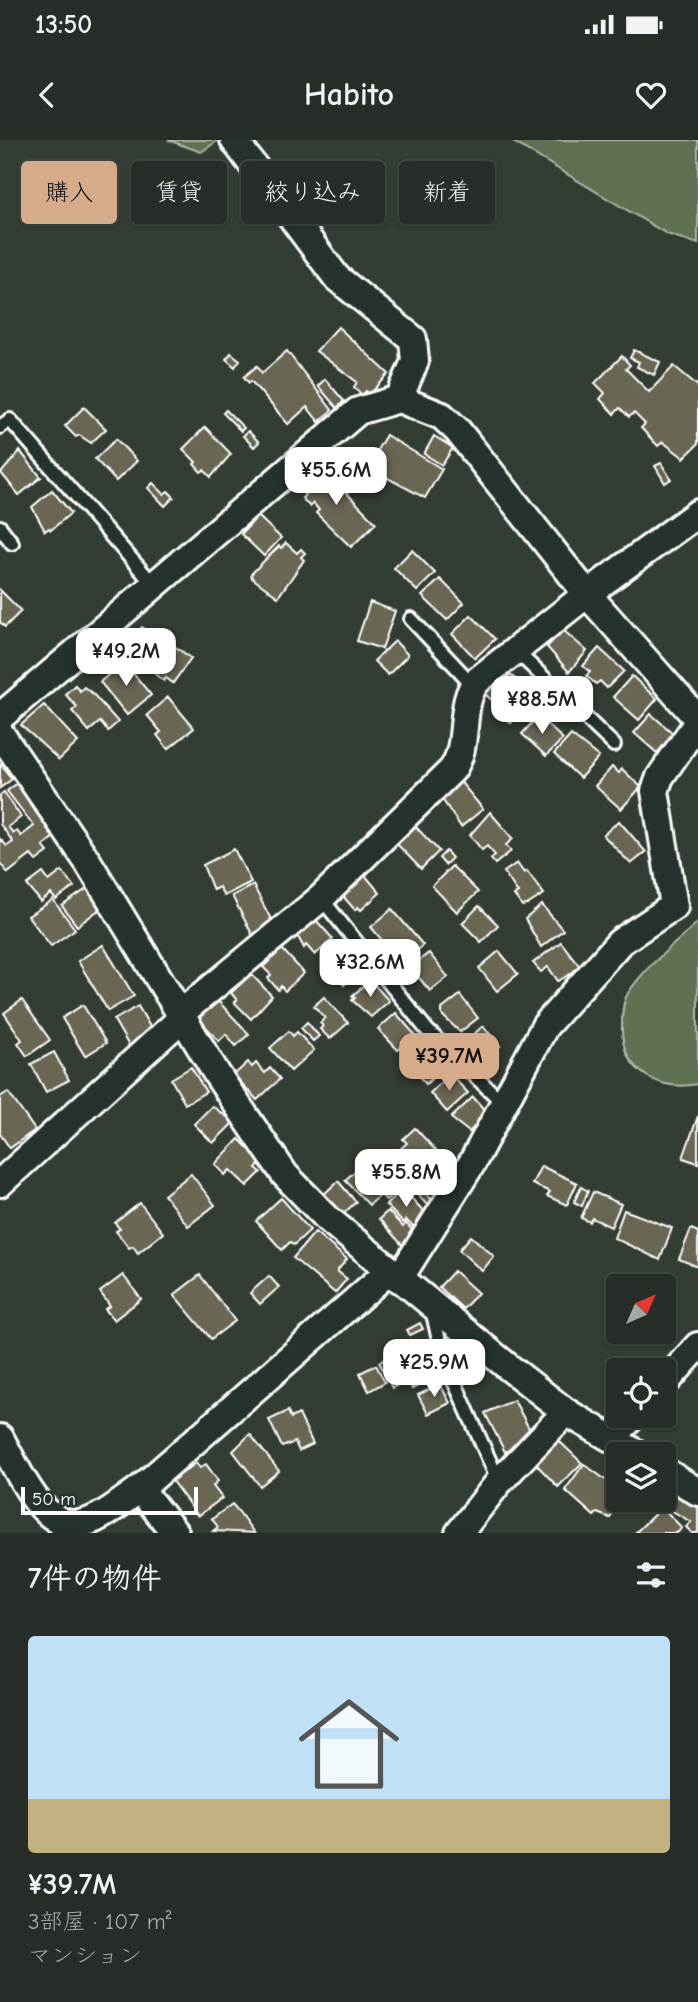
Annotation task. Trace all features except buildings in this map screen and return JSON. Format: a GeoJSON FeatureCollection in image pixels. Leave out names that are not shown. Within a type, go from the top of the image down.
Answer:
{"type":"FeatureCollection","features":[{"type":"Feature","properties":{"kind":"street"},"geometry":{"type":"LineString","coordinates":[[234,140],[337,278],[413,339],[415,361],[399,399]]}},
{"type":"Feature","properties":{"kind":"street"},"geometry":{"type":"LineString","coordinates":[[0,717],[358,411],[399,399],[442,416],[457,430],[587,594],[698,720],[660,777],[655,791],[674,906],[620,942],[545,1026],[472,1163],[394,1275],[140,1489],[95,1518],[80,1524],[59,1523],[46,1515],[3,1451]]}},
{"type":"Feature","properties":{"kind":"street"},"geometry":{"type":"LineString","coordinates":[[0,1183],[181,1016],[321,898],[458,761],[473,685],[587,594],[698,513]]}},
{"type":"Feature","properties":{"kind":"street"},"geometry":{"type":"LineString","coordinates":[[0,733],[88,862],[262,1145],[285,1175],[328,1219],[431,1305],[566,1412],[618,1442]]}},
{"type":"Feature","properties":{"kind":"street"},"geometry":{"type":"LineString","coordinates":[[676,1371],[698,1346]]}},
{"type":"Feature","properties":{"kind":"street"},"geometry":{"type":"LineString","coordinates":[[462,1532],[499,1482],[566,1412]]}},
{"type":"Feature","properties":{"kind":"street"},"geometry":{"type":"LineString","coordinates":[[612,1438],[622,1428]]}},
{"type":"Feature","properties":{"kind":"street"},"geometry":{"type":"LineString","coordinates":[[676,1478],[698,1492]]}},
{"type":"Feature","properties":{"kind":"street"},"geometry":{"type":"LineString","coordinates":[[140,1489],[174,1533]]}},
{"type":"Feature","properties":{"kind":"lane"},"geometry":{"type":"LineString","coordinates":[[0,427],[10,420],[155,585]]}},
{"type":"Feature","properties":{"kind":"lane"},"geometry":{"type":"LineString","coordinates":[[0,527],[12,543]]}},
{"type":"Feature","properties":{"kind":"lane"},"geometry":{"type":"LineString","coordinates":[[411,619],[473,685]]}},
{"type":"Feature","properties":{"kind":"lane"},"geometry":{"type":"LineString","coordinates":[[515,650],[614,744]]}},
{"type":"Feature","properties":{"kind":"lane"},"geometry":{"type":"LineString","coordinates":[[321,898],[427,1030],[503,1103]]}},
{"type":"Feature","properties":{"kind":"lane"},"geometry":{"type":"LineString","coordinates":[[431,1305],[442,1354],[499,1482]]}},
{"type":"Feature","properties":{"kind":"green space"},"geometry":{"type":"Polygon","coordinates":[[[168,140],[219,140],[201,152],[168,140]]]}},
{"type":"Feature","properties":{"kind":"green space"},"geometry":{"type":"Polygon","coordinates":[[[510,140],[698,140],[698,244],[667,234],[510,140]]]}},
{"type":"Feature","properties":{"kind":"green space"},"geometry":{"type":"Polygon","coordinates":[[[698,922],[698,1084],[669,1085],[645,1075],[628,1055],[623,1042],[623,1006],[627,995],[642,975],[698,922]]]}}]}
